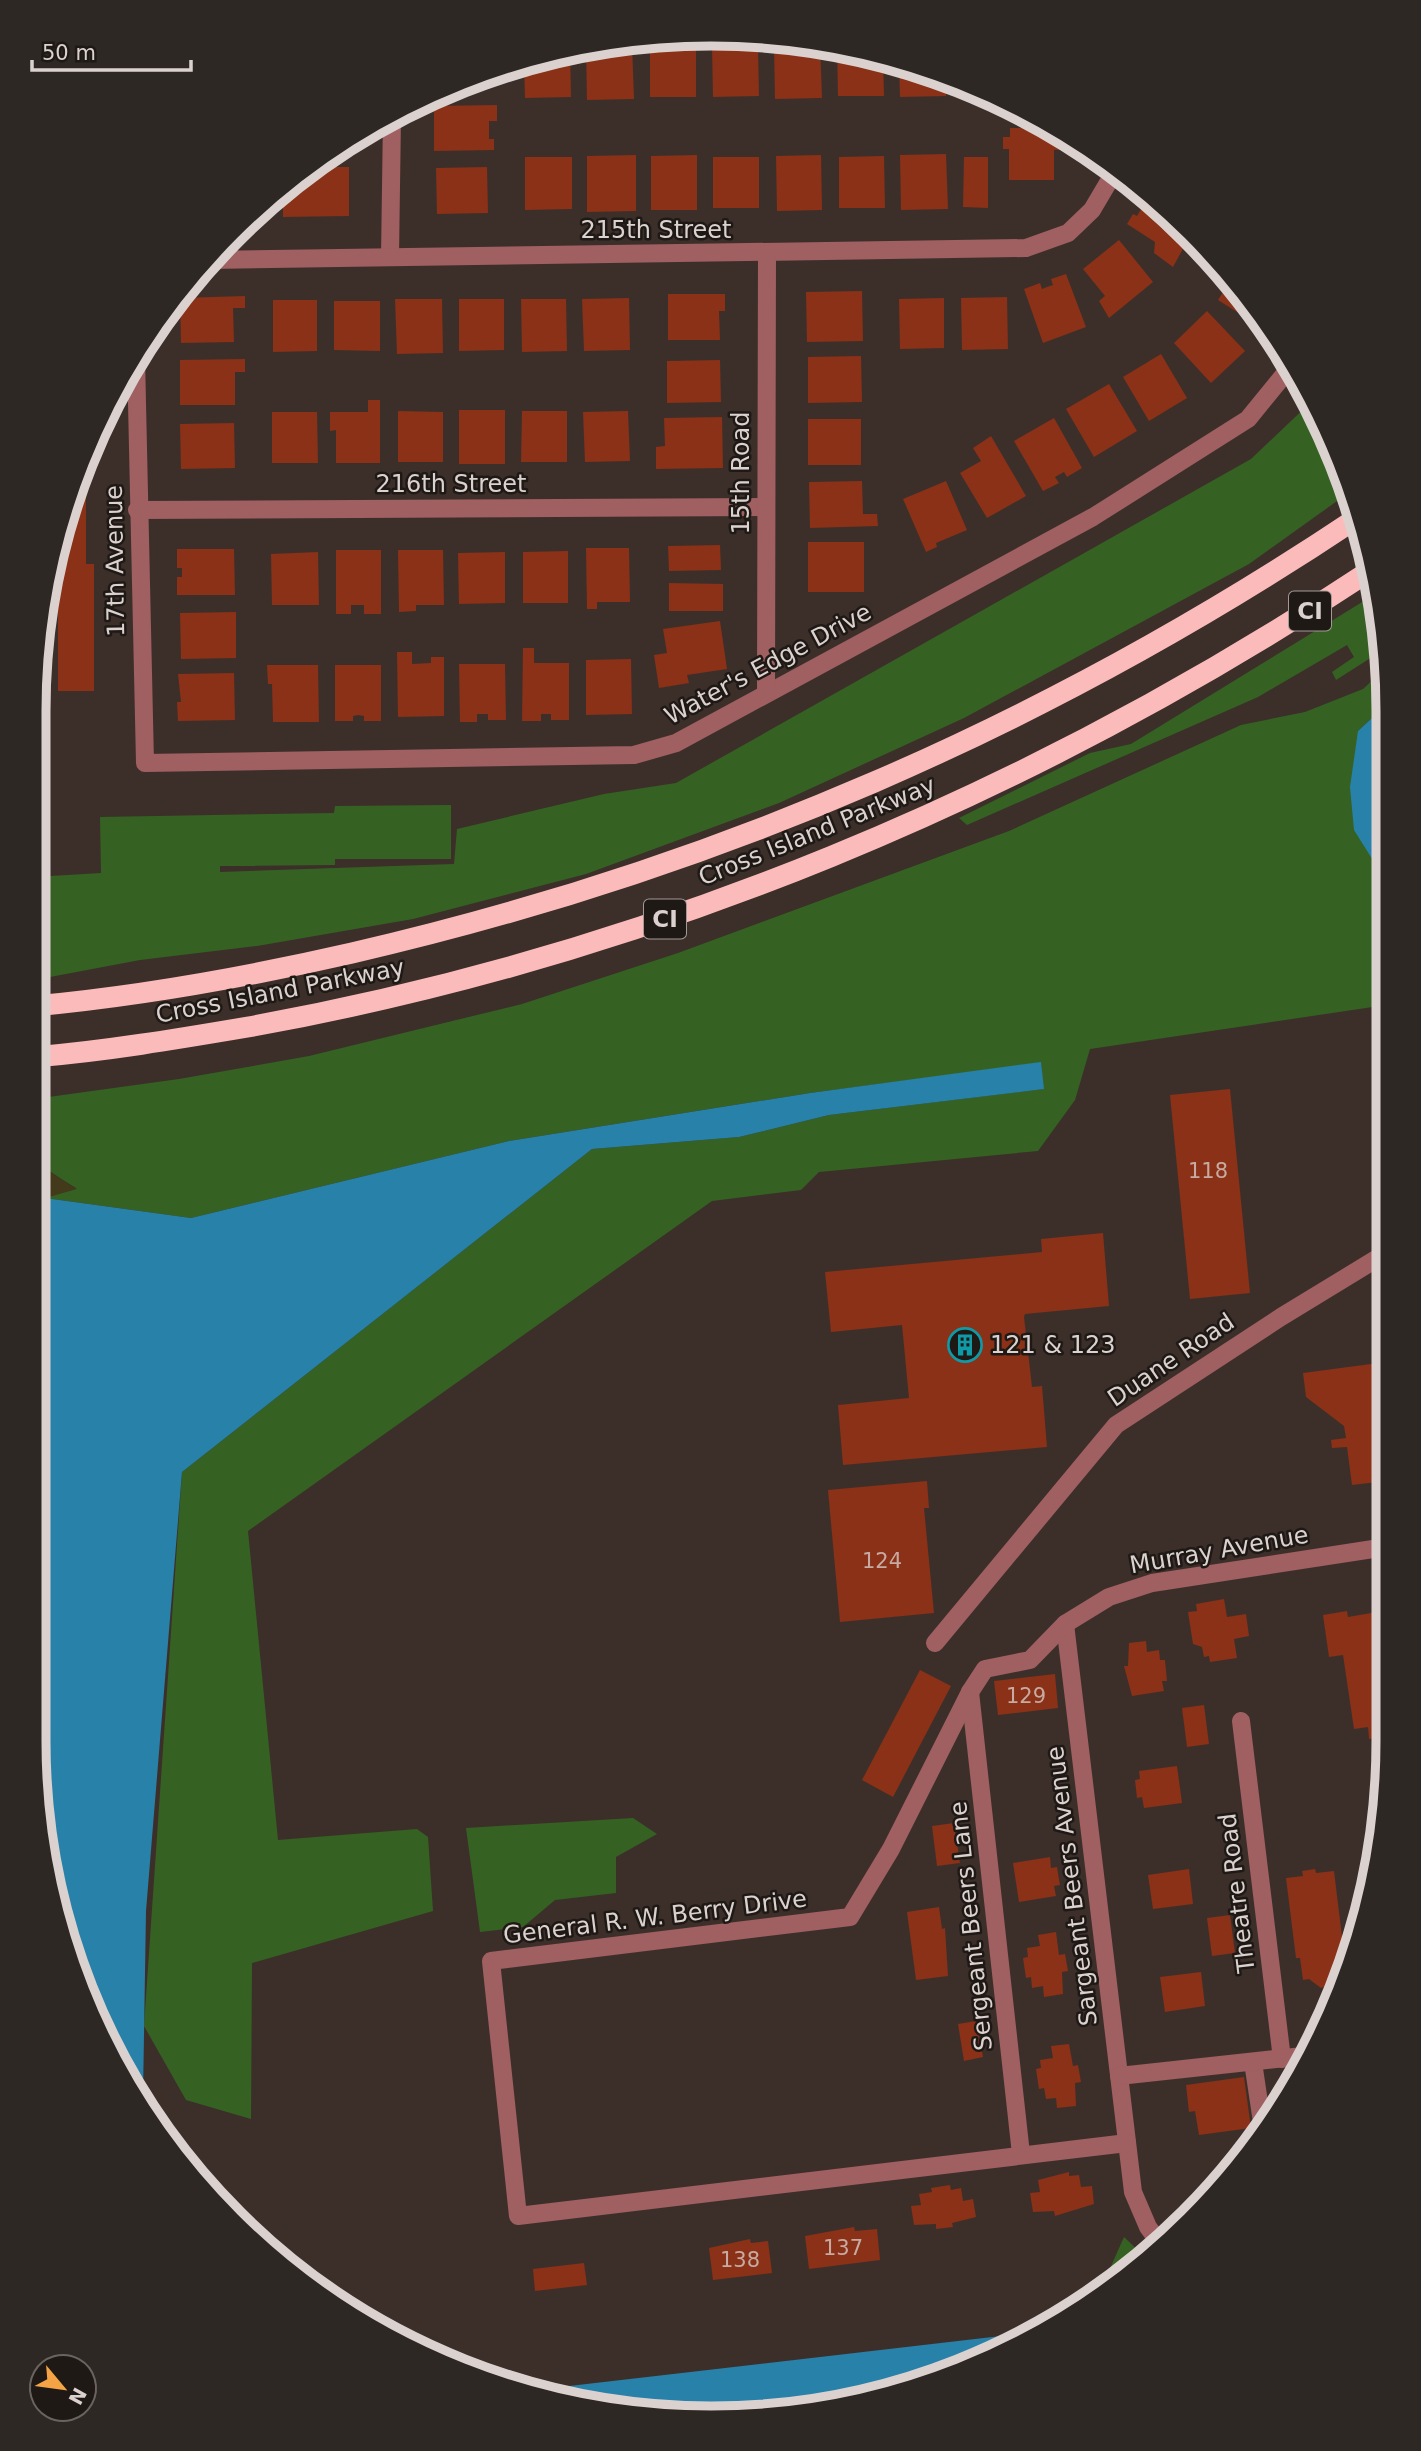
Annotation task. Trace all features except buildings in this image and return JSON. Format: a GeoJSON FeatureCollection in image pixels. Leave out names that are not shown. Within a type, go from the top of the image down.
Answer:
{"type":"FeatureCollection","features":[{"type":"Feature","properties":{"kind":"highway","name":"Cross Island Parkway"},"geometry":{"type":"LineString","coordinates":[[46,1004],[195,985],[425,937],[632,876],[789,820],[931,759],[1120,664],[1200,618],[1333,534],[1348,522]]}},
{"type":"Feature","properties":{"kind":"highway","name":"Cross Island Parkway"},"geometry":{"type":"LineString","coordinates":[[46,1056],[206,1034],[441,985],[593,942],[799,871],[943,810],[1083,741],[1221,666],[1362,576]]}},
{"type":"Feature","properties":{"kind":"street"},"geometry":{"type":"LineString","coordinates":[[390,257],[392,127]]}},
{"type":"Feature","properties":{"kind":"street","name":"215th Street"},"geometry":{"type":"LineString","coordinates":[[222,260],[766,254],[1026,248],[1068,233],[1092,210],[1110,179]]}},
{"type":"Feature","properties":{"kind":"street","name":"15th Road"},"geometry":{"type":"LineString","coordinates":[[766,254],[766,693]]}},
{"type":"Feature","properties":{"kind":"street","name":"Water's Edge Drive"},"geometry":{"type":"LineString","coordinates":[[145,763],[634,755],[676,743],[1093,517],[1248,419],[1284,375]]}},
{"type":"Feature","properties":{"kind":"street","name":"17th Avenue"},"geometry":{"type":"LineString","coordinates":[[136,376],[137,510],[145,763]]}},
{"type":"Feature","properties":{"kind":"street","name":"216th Street"},"geometry":{"type":"LineString","coordinates":[[137,510],[764,507]]}},
{"type":"Feature","properties":{"kind":"street","name":"Duane Road"},"geometry":{"type":"LineString","coordinates":[[935,1643],[1116,1425],[1281,1317],[1376,1259]]}},
{"type":"Feature","properties":{"kind":"street","name":"Murray Avenue"},"geometry":{"type":"LineString","coordinates":[[970,1692],[985,1669],[1030,1660],[1065,1624],[1109,1597],[1152,1583],[1376,1549]]}},
{"type":"Feature","properties":{"kind":"street","name":"Sargeant Beers Avenue"},"geometry":{"type":"LineString","coordinates":[[1065,1624],[1133,2192],[1154,2235]]}},
{"type":"Feature","properties":{"kind":"street","name":"Sergeant Beers Lane"},"geometry":{"type":"LineString","coordinates":[[970,1692],[1021,2154]]}},
{"type":"Feature","properties":{"kind":"street","name":"General R. W. Berry Drive"},"geometry":{"type":"LineString","coordinates":[[970,1692],[891,1849],[850,1917],[491,1961],[518,2216],[1128,2143]]}},
{"type":"Feature","properties":{"kind":"street","name":"Theatre Road"},"geometry":{"type":"LineString","coordinates":[[1241,1721],[1282,2059]]}},
{"type":"Feature","properties":{"kind":"street"},"geometry":{"type":"LineString","coordinates":[[1119,2076],[1295,2057]]}},
{"type":"Feature","properties":{"kind":"street"},"geometry":{"type":"LineString","coordinates":[[1253,2062],[1260,2114]]}},
{"type":"Feature","properties":{"kind":"green space"},"geometry":{"type":"Polygon","coordinates":[[[1303,409],[1340,499],[1249,564],[964,718],[779,803],[586,874],[413,919],[257,946],[140,960],[46,978],[46,876],[101,873],[100,817],[334,813],[335,806],[451,805],[451,859],[335,859],[335,865],[220,866],[220,872],[454,864],[457,829],[604,794],[676,783],[1251,459],[1303,409]]]}},
{"type":"Feature","properties":{"kind":"green space"},"geometry":{"type":"Polygon","coordinates":[[[1366,600],[1373,656],[1336,680],[1332,672],[1354,657],[1347,645],[1258,697],[967,825],[959,818],[1090,753],[1131,744],[1366,600]]]}},
{"type":"Feature","properties":{"kind":"green space"},"geometry":{"type":"Polygon","coordinates":[[[1375,678],[1376,714],[1358,731],[1376,837],[1376,1006],[1090,1049],[1075,1100],[1038,1151],[819,1172],[801,1190],[712,1201],[248,1531],[278,1840],[417,1829],[428,1837],[433,1911],[252,1963],[251,2119],[186,2100],[144,2026],[182,1472],[592,1149],[739,1137],[829,1115],[1043,1089],[1041,1063],[810,1093],[509,1141],[191,1218],[46,1198],[76,1188],[46,1168],[46,1097],[179,1079],[309,1056],[522,1004],[678,953],[1009,831],[1241,725],[1305,712],[1363,689],[1375,678]]]}},
{"type":"Feature","properties":{"kind":"green space"},"geometry":{"type":"Polygon","coordinates":[[[633,1818],[657,1834],[616,1857],[616,1893],[555,1900],[523,1927],[480,1932],[466,1828],[633,1818]]]}},
{"type":"Feature","properties":{"kind":"green space"},"geometry":{"type":"Polygon","coordinates":[[[1124,2237],[1137,2250],[1108,2273],[1124,2237]]]}},
{"type":"Feature","properties":{"kind":"sand"},"geometry":{"type":"Polygon","coordinates":[[[46,1170],[77,1189],[46,1198],[46,1170]]]}},
{"type":"Feature","properties":{"kind":"water"},"geometry":{"type":"Polygon","coordinates":[[[1376,714],[1376,865],[1354,830],[1350,787],[1358,731],[1376,714]]]}},
{"type":"Feature","properties":{"kind":"water"},"geometry":{"type":"Polygon","coordinates":[[[1041,1062],[1044,1089],[829,1115],[739,1137],[592,1149],[182,1472],[146,1911],[143,2086],[114,2035],[81,1954],[68,1913],[51,1827],[46,1741],[46,1198],[191,1218],[509,1141],[810,1093],[1041,1062]]]}},
{"type":"Feature","properties":{"kind":"water"},"geometry":{"type":"Polygon","coordinates":[[[1004,2337],[965,2355],[883,2383],[797,2400],[710,2406],[667,2404],[624,2400],[557,2387],[1004,2337]]]}},
{"type":"Feature","properties":{"kind":"place","name":"121 & 123"},"geometry":{"type":"Point","coordinates":[965,1345]}}]}
